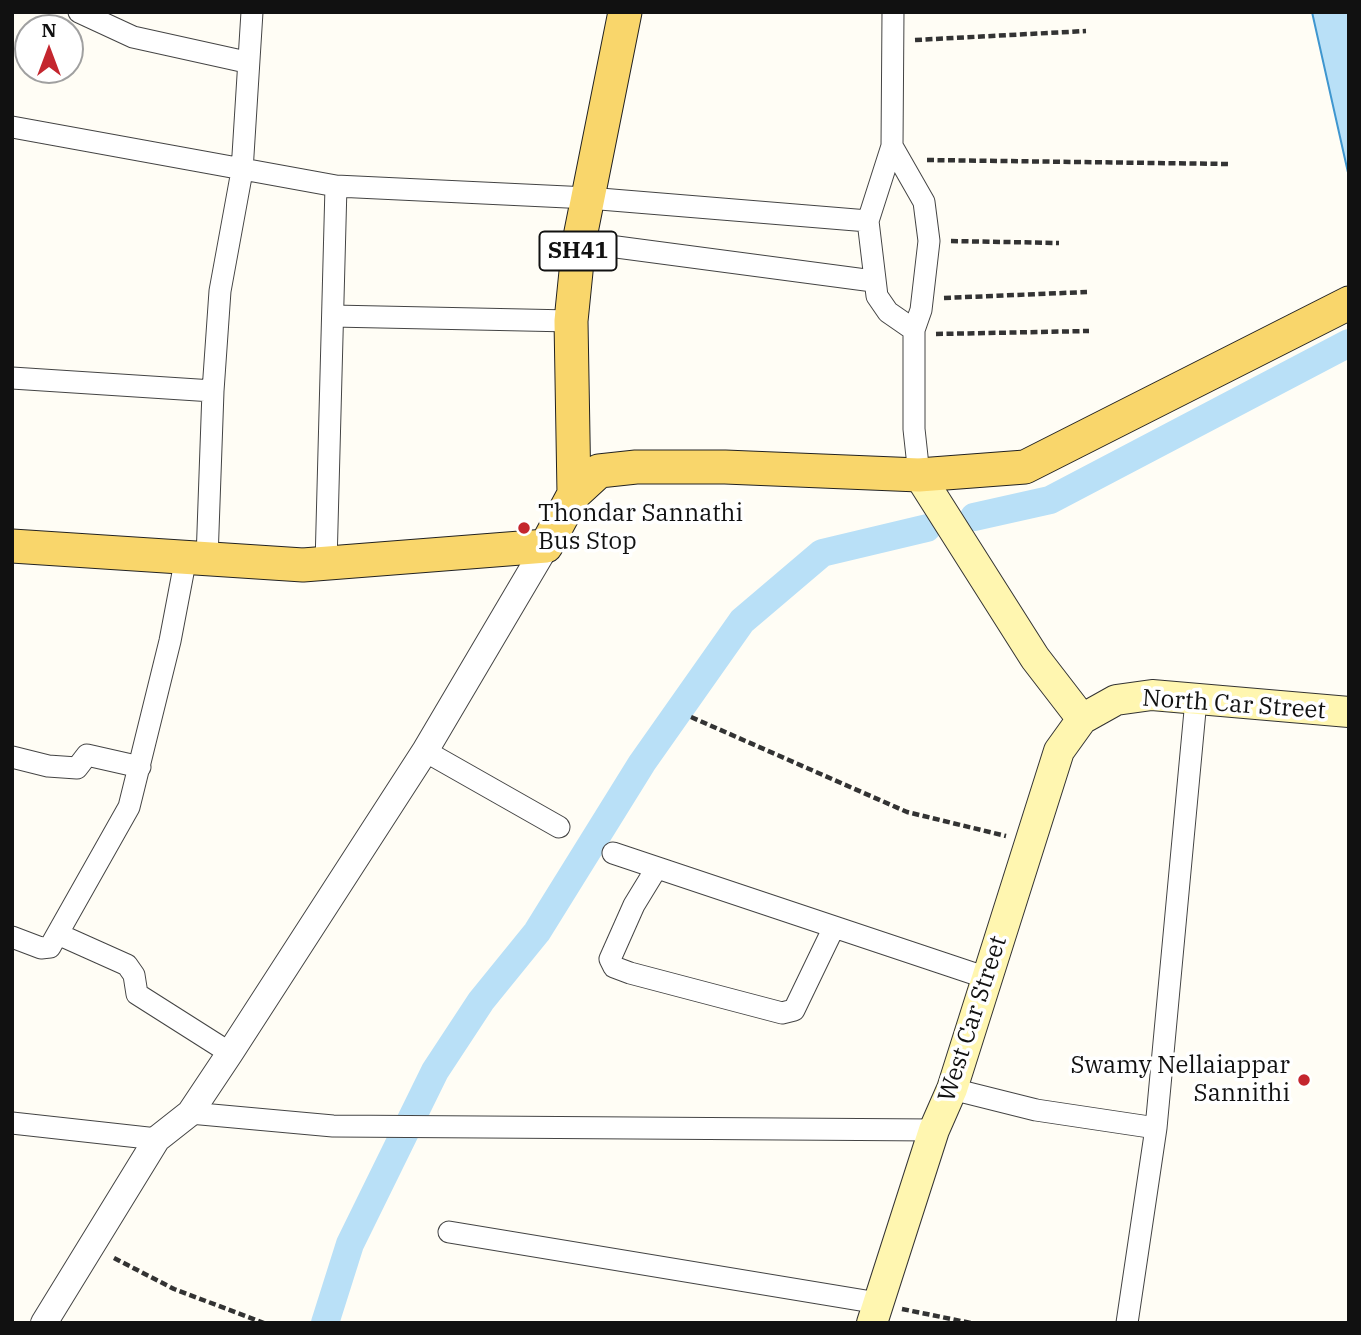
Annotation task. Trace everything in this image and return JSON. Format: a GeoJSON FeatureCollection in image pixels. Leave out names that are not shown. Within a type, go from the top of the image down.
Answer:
{"type":"FeatureCollection","features":[{"type":"Feature","properties":{"kind":"main road","name":"SH41"},"geometry":{"type":"LineString","coordinates":[[574,494],[571,321],[579,242],[625,12]]}},
{"type":"Feature","properties":{"kind":"main road"},"geometry":{"type":"LineString","coordinates":[[12,546],[326,564],[546,546],[574,494],[599,471],[636,467],[919,475],[1025,467],[1349,303]]}},
{"type":"Feature","properties":{"kind":"main road"},"geometry":{"type":"LineString","coordinates":[[919,475],[1035,658],[1082,719]]}},
{"type":"Feature","properties":{"kind":"main road","name":"North Car Street"},"geometry":{"type":"LineString","coordinates":[[1082,719],[1116,700],[1152,695],[1349,712]]}},
{"type":"Feature","properties":{"kind":"main road","name":"West Car Street"},"geometry":{"type":"LineString","coordinates":[[875,1313],[934,1130],[953,1089],[1059,751],[1082,719]]}},
{"type":"Feature","properties":{"kind":"street"},"geometry":{"type":"LineString","coordinates":[[79,12],[133,37],[246,62]]}},
{"type":"Feature","properties":{"kind":"street"},"geometry":{"type":"LineString","coordinates":[[12,937],[41,948],[50,947],[60,935],[129,807],[197,558],[220,291],[242,171],[246,62],[252,12]]}},
{"type":"Feature","properties":{"kind":"street"},"geometry":{"type":"LineString","coordinates":[[894,12],[895,153],[868,221],[873,281],[877,296],[888,312],[914,331]]}},
{"type":"Feature","properties":{"kind":"street"},"geometry":{"type":"LineString","coordinates":[[12,127],[336,186],[588,198],[868,221]]}},
{"type":"Feature","properties":{"kind":"street"},"geometry":{"type":"LineString","coordinates":[[895,153],[924,202],[929,241],[922,299],[914,331],[914,429],[919,475]]}},
{"type":"Feature","properties":{"kind":"street"},"geometry":{"type":"LineString","coordinates":[[326,564],[336,186]]}},
{"type":"Feature","properties":{"kind":"street"},"geometry":{"type":"LineString","coordinates":[[579,242],[873,281]]}},
{"type":"Feature","properties":{"kind":"street"},"geometry":{"type":"LineString","coordinates":[[333,316],[571,321]]}},
{"type":"Feature","properties":{"kind":"street"},"geometry":{"type":"LineString","coordinates":[[12,378],[213,391]]}},
{"type":"Feature","properties":{"kind":"street"},"geometry":{"type":"LineString","coordinates":[[44,1323],[157,1139],[190,1113],[230,1053],[425,751],[546,546]]}},
{"type":"Feature","properties":{"kind":"street"},"geometry":{"type":"LineString","coordinates":[[1127,1323],[1156,1128],[1196,700]]}},
{"type":"Feature","properties":{"kind":"street"},"geometry":{"type":"LineString","coordinates":[[425,751],[559,827]]}},
{"type":"Feature","properties":{"kind":"street"},"geometry":{"type":"LineString","coordinates":[[12,757],[64,769],[77,768],[87,755],[140,767]]}},
{"type":"Feature","properties":{"kind":"street"},"geometry":{"type":"LineString","coordinates":[[612,853],[987,978]]}},
{"type":"Feature","properties":{"kind":"street"},"geometry":{"type":"LineString","coordinates":[[656,869],[634,905],[610,959],[614,967],[630,973],[782,1013],[794,1010],[834,927]]}},
{"type":"Feature","properties":{"kind":"street"},"geometry":{"type":"LineString","coordinates":[[60,935],[127,965],[134,975],[137,994],[230,1053]]}},
{"type":"Feature","properties":{"kind":"street"},"geometry":{"type":"LineString","coordinates":[[953,1089],[1036,1110],[1156,1128]]}},
{"type":"Feature","properties":{"kind":"street"},"geometry":{"type":"LineString","coordinates":[[190,1113],[333,1126],[934,1130]]}},
{"type":"Feature","properties":{"kind":"street"},"geometry":{"type":"LineString","coordinates":[[12,1124],[157,1139]]}},
{"type":"Feature","properties":{"kind":"street"},"geometry":{"type":"LineString","coordinates":[[449,1232],[875,1313]]}},
{"type":"Feature","properties":{"kind":"path"},"geometry":{"type":"LineString","coordinates":[[893,41],[1086,31]]}},
{"type":"Feature","properties":{"kind":"path"},"geometry":{"type":"LineString","coordinates":[[895,153],[1229,164]]}},
{"type":"Feature","properties":{"kind":"path"},"geometry":{"type":"LineString","coordinates":[[929,241],[1059,243]]}},
{"type":"Feature","properties":{"kind":"path"},"geometry":{"type":"LineString","coordinates":[[922,299],[1087,292]]}},
{"type":"Feature","properties":{"kind":"path"},"geometry":{"type":"LineString","coordinates":[[914,331],[946,335],[1089,331]]}},
{"type":"Feature","properties":{"kind":"path"},"geometry":{"type":"LineString","coordinates":[[691,717],[907,812],[1031,842]]}},
{"type":"Feature","properties":{"kind":"path"},"geometry":{"type":"LineString","coordinates":[[91,1246],[174,1289],[264,1323]]}},
{"type":"Feature","properties":{"kind":"path"},"geometry":{"type":"LineString","coordinates":[[875,1313],[971,1323]]}},
{"type":"Feature","properties":{"kind":"water"},"geometry":{"type":"Polygon","coordinates":[[[1312,12],[1349,12],[1349,177],[1312,12]]]}},
{"type":"Feature","properties":{"kind":"waterway"},"geometry":{"type":"LineString","coordinates":[[974,517],[1050,500],[1349,343]]}},
{"type":"Feature","properties":{"kind":"waterway"},"geometry":{"type":"LineString","coordinates":[[325,1323],[350,1244],[435,1071],[481,1001],[537,932],[642,763],[742,621],[822,553],[927,528]]}},
{"type":"Feature","properties":{"kind":"place","name":"Thondar Sannathi Bus Stop"},"geometry":{"type":"Point","coordinates":[524,528]}},
{"type":"Feature","properties":{"kind":"place","name":"Swamy Nellaiappar Sannithi"},"geometry":{"type":"Point","coordinates":[1304,1080]}}]}
